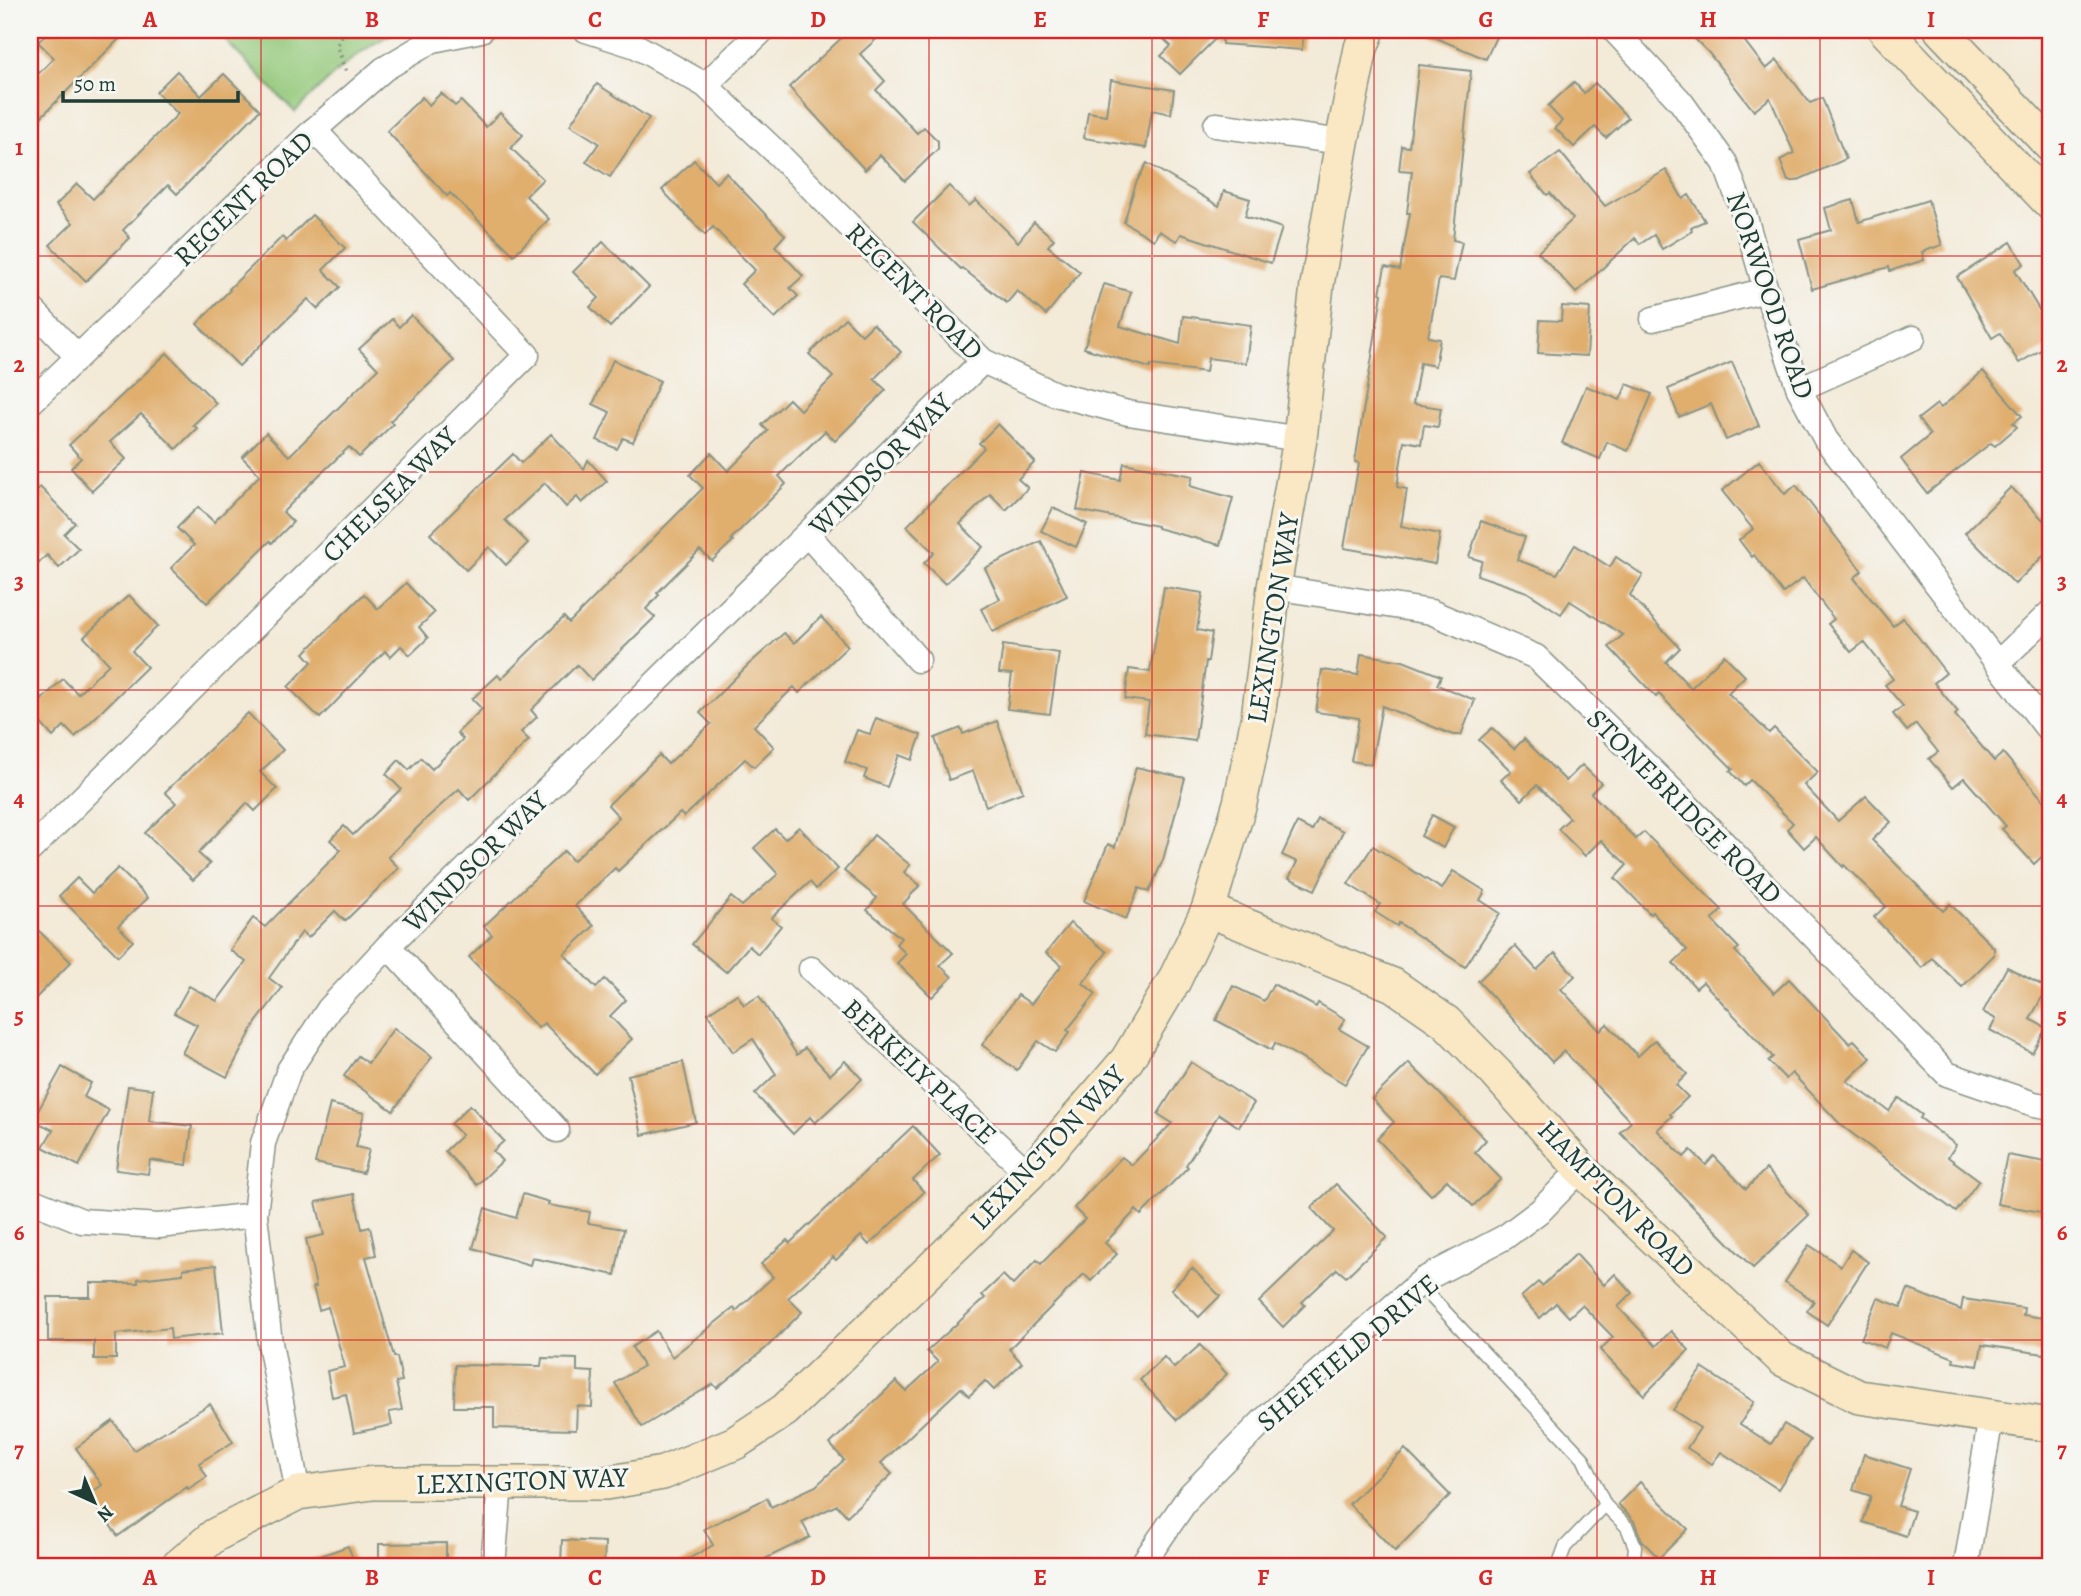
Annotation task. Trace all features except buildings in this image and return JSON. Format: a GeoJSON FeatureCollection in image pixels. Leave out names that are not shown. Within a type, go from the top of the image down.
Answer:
{"type":"FeatureCollection","features":[{"type":"Feature","properties":{"kind":"street","name":"REGENT ROAD"},"geometry":{"type":"LineString","coordinates":[[30,403],[314,130],[384,69],[433,40],[481,30]]}},
{"type":"Feature","properties":{"kind":"street","name":"REGENT ROAD"},"geometry":{"type":"LineString","coordinates":[[586,30],[636,47],[705,85],[780,156],[983,361],[1055,394],[1128,413],[1300,439]]}},
{"type":"Feature","properties":{"kind":"street"},"geometry":{"type":"LineString","coordinates":[[705,85],[763,30]]}},
{"type":"Feature","properties":{"kind":"street","name":"LEXINGTON WAY"},"geometry":{"type":"LineString","coordinates":[[178,1566],[215,1535],[298,1493],[373,1483],[606,1483],[663,1473],[735,1443],[785,1410],[1030,1174],[1128,1060],[1174,981],[1208,910],[1240,803],[1255,730],[1274,587],[1300,439],[1317,285],[1342,142],[1361,48],[1368,30]]}},
{"type":"Feature","properties":{"kind":"street","name":"NORWOOD ROAD"},"geometry":{"type":"LineString","coordinates":[[1614,30],[1681,102],[1725,163],[1745,217],[1799,389],[1826,440],[2051,733]]}},
{"type":"Feature","properties":{"kind":"street"},"geometry":{"type":"LineString","coordinates":[[1885,30],[2051,204]]}},
{"type":"Feature","properties":{"kind":"street"},"geometry":{"type":"LineString","coordinates":[[1941,30],[2051,146]]}},
{"type":"Feature","properties":{"kind":"street"},"geometry":{"type":"LineString","coordinates":[[1216,125],[1342,142]]}},
{"type":"Feature","properties":{"kind":"street","name":"CHELSEA WAY"},"geometry":{"type":"LineString","coordinates":[[30,850],[527,355],[314,130]]}},
{"type":"Feature","properties":{"kind":"street"},"geometry":{"type":"LineString","coordinates":[[1653,319],[1766,290]]}},
{"type":"Feature","properties":{"kind":"street"},"geometry":{"type":"LineString","coordinates":[[30,307],[77,356]]}},
{"type":"Feature","properties":{"kind":"street"},"geometry":{"type":"LineString","coordinates":[[1799,389],[1913,338]]}},
{"type":"Feature","properties":{"kind":"street","name":"WINDSOR WAY"},"geometry":{"type":"LineString","coordinates":[[298,1493],[270,1343],[255,1215],[263,1143],[289,1070],[329,1009],[388,946],[983,361]]}},
{"type":"Feature","properties":{"kind":"street"},"geometry":{"type":"LineString","coordinates":[[808,535],[918,660]]}},
{"type":"Feature","properties":{"kind":"street","name":"STONEBRIDGE ROAD"},"geometry":{"type":"LineString","coordinates":[[1274,587],[1431,612],[1536,657],[1679,797],[1947,1074],[2034,1104],[2051,1107]]}},
{"type":"Feature","properties":{"kind":"street"},"geometry":{"type":"LineString","coordinates":[[1998,663],[2051,612]]}},
{"type":"Feature","properties":{"kind":"street","name":"HAMPTON ROAD"},"geometry":{"type":"LineString","coordinates":[[1208,910],[1393,985],[1446,1022],[1496,1073],[1581,1169],[1782,1359],[1859,1397],[2051,1425]]}},
{"type":"Feature","properties":{"kind":"street"},"geometry":{"type":"LineString","coordinates":[[388,946],[557,1130]]}},
{"type":"Feature","properties":{"kind":"street","name":"BERKELY PLACE"},"geometry":{"type":"LineString","coordinates":[[810,969],[1030,1174]]}},
{"type":"Feature","properties":{"kind":"street","name":"SHEFFIELD DRIVE"},"geometry":{"type":"LineString","coordinates":[[1141,1566],[1190,1495],[1264,1420],[1419,1284],[1505,1237],[1541,1210],[1581,1169]]}},
{"type":"Feature","properties":{"kind":"street"},"geometry":{"type":"LineString","coordinates":[[30,1200],[82,1221],[121,1224],[159,1226],[255,1215]]}},
{"type":"Feature","properties":{"kind":"street"},"geometry":{"type":"LineString","coordinates":[[1965,1566],[1991,1417]]}},
{"type":"Feature","properties":{"kind":"street"},"geometry":{"type":"LineString","coordinates":[[493,1566],[500,1484]]}},
{"type":"Feature","properties":{"kind":"lane"},"geometry":{"type":"LineString","coordinates":[[1419,1284],[1583,1458],[1605,1505],[1627,1527],[1635,1547],[1633,1566]]}},
{"type":"Feature","properties":{"kind":"lane"},"geometry":{"type":"LineString","coordinates":[[1558,1566],[1565,1547],[1605,1505]]}},
{"type":"Feature","properties":{"kind":"path"},"geometry":{"type":"LineString","coordinates":[[344,69],[337,46],[345,30]]}},
{"type":"Feature","properties":{"kind":"green space"},"geometry":{"type":"Polygon","coordinates":[[[215,30],[400,30],[357,55],[295,112],[215,30]]]}}]}
